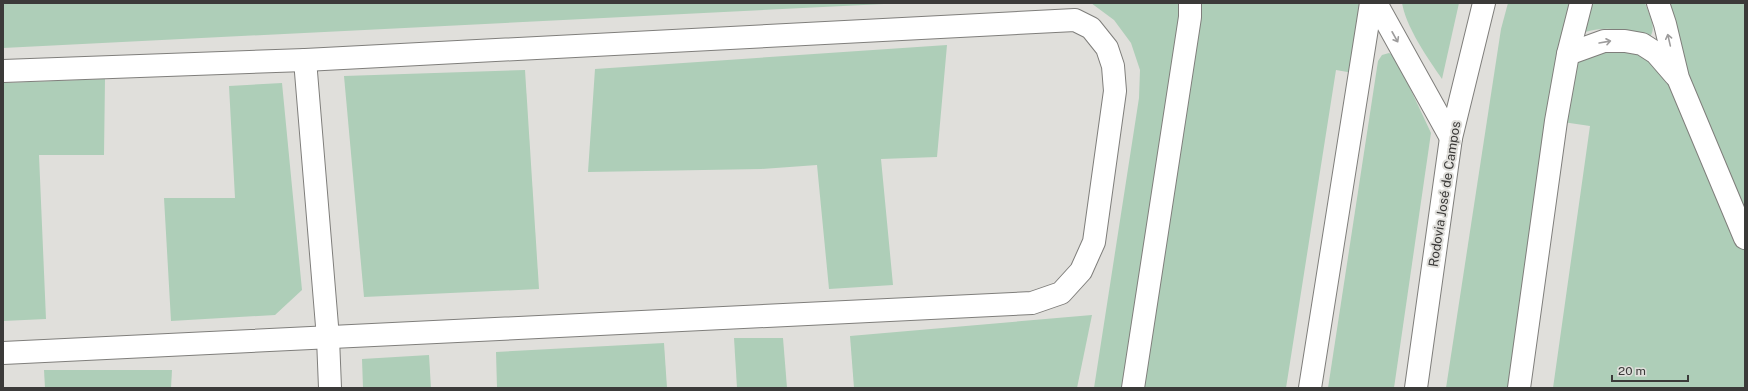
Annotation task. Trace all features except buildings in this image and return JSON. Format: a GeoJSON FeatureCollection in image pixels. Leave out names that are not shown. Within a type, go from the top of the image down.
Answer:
{"type":"FeatureCollection","features":[{"type":"Feature","properties":{"kind":"street"},"geometry":{"type":"LineString","coordinates":[[1133,388],[1190,17],[1190,3]]}},
{"type":"Feature","properties":{"kind":"street"},"geometry":{"type":"LineString","coordinates":[[1310,388],[1371,3]]}},
{"type":"Feature","properties":{"kind":"street"},"geometry":{"type":"LineString","coordinates":[[1376,3],[1451,138]]}},
{"type":"Feature","properties":{"kind":"street","name":"Rodovia José de Campos"},"geometry":{"type":"LineString","coordinates":[[1416,388],[1451,138],[1484,3]]}},
{"type":"Feature","properties":{"kind":"street"},"geometry":{"type":"LineString","coordinates":[[1519,388],[1555,129],[1568,54],[1581,3]]}},
{"type":"Feature","properties":{"kind":"street"},"geometry":{"type":"LineString","coordinates":[[1658,3],[1665,24],[1678,78],[1745,238]]}},
{"type":"Feature","properties":{"kind":"street"},"geometry":{"type":"LineString","coordinates":[[3,71],[305,60],[1075,20],[1091,28],[1106,48],[1113,66],[1114,91],[1094,242],[1081,270],[1061,293],[1032,303],[3,353]]}},
{"type":"Feature","properties":{"kind":"street"},"geometry":{"type":"LineString","coordinates":[[1568,54],[1604,41],[1625,41],[1642,44],[1656,53],[1678,78]]}},
{"type":"Feature","properties":{"kind":"street"},"geometry":{"type":"LineString","coordinates":[[305,60],[328,338],[330,388]]}},
{"type":"Feature","properties":{"kind":"green space"},"geometry":{"type":"Polygon","coordinates":[[[3,3],[904,3],[3,48],[3,3]]]}},
{"type":"Feature","properties":{"kind":"green space"},"geometry":{"type":"Polygon","coordinates":[[[1091,3],[1371,3],[1359,74],[1336,70],[1286,388],[1094,388],[1139,98],[1140,70],[1131,43],[1114,20],[1091,3]]]}},
{"type":"Feature","properties":{"kind":"green space"},"geometry":{"type":"Polygon","coordinates":[[[1402,3],[1459,3],[1442,79],[1413,32],[1404,12],[1402,3]]]}},
{"type":"Feature","properties":{"kind":"green space"},"geometry":{"type":"Polygon","coordinates":[[[1508,3],[1570,3],[1509,388],[1446,388],[1501,29],[1508,3]]]}},
{"type":"Feature","properties":{"kind":"green space"},"geometry":{"type":"Polygon","coordinates":[[[1592,3],[1645,3],[1652,21],[1652,34],[1649,38],[1617,29],[1602,29],[1585,32],[1592,3]]]}},
{"type":"Feature","properties":{"kind":"green space"},"geometry":{"type":"Polygon","coordinates":[[[1658,3],[1745,3],[1745,388],[1553,388],[1590,126],[1556,121],[1568,54],[1625,41],[1677,78],[1658,3]]]}},
{"type":"Feature","properties":{"kind":"green space"},"geometry":{"type":"Polygon","coordinates":[[[947,45],[937,157],[881,159],[893,285],[829,289],[817,165],[761,169],[588,172],[595,69],[947,45]]]}},
{"type":"Feature","properties":{"kind":"green space"},"geometry":{"type":"Polygon","coordinates":[[[1389,53],[1395,56],[1431,133],[1394,388],[1328,388],[1378,61],[1382,55],[1389,53]]]}},
{"type":"Feature","properties":{"kind":"green space"},"geometry":{"type":"Polygon","coordinates":[[[525,70],[539,289],[364,297],[344,76],[525,70]]]}},
{"type":"Feature","properties":{"kind":"green space"},"geometry":{"type":"Polygon","coordinates":[[[105,79],[104,155],[39,155],[46,319],[3,321],[3,83],[105,79]]]}},
{"type":"Feature","properties":{"kind":"green space"},"geometry":{"type":"Polygon","coordinates":[[[282,83],[302,290],[275,315],[171,321],[164,198],[235,198],[229,86],[282,83]]]}},
{"type":"Feature","properties":{"kind":"green space"},"geometry":{"type":"Polygon","coordinates":[[[1092,315],[1077,388],[854,388],[850,336],[1092,315]]]}},
{"type":"Feature","properties":{"kind":"green space"},"geometry":{"type":"Polygon","coordinates":[[[734,338],[783,338],[787,388],[737,388],[734,338]]]}},
{"type":"Feature","properties":{"kind":"green space"},"geometry":{"type":"Polygon","coordinates":[[[664,343],[667,388],[497,388],[496,352],[664,343]]]}},
{"type":"Feature","properties":{"kind":"green space"},"geometry":{"type":"Polygon","coordinates":[[[429,355],[431,388],[363,388],[362,359],[429,355]]]}},
{"type":"Feature","properties":{"kind":"green space"},"geometry":{"type":"Polygon","coordinates":[[[44,370],[172,370],[171,388],[45,388],[44,370]]]}}]}
